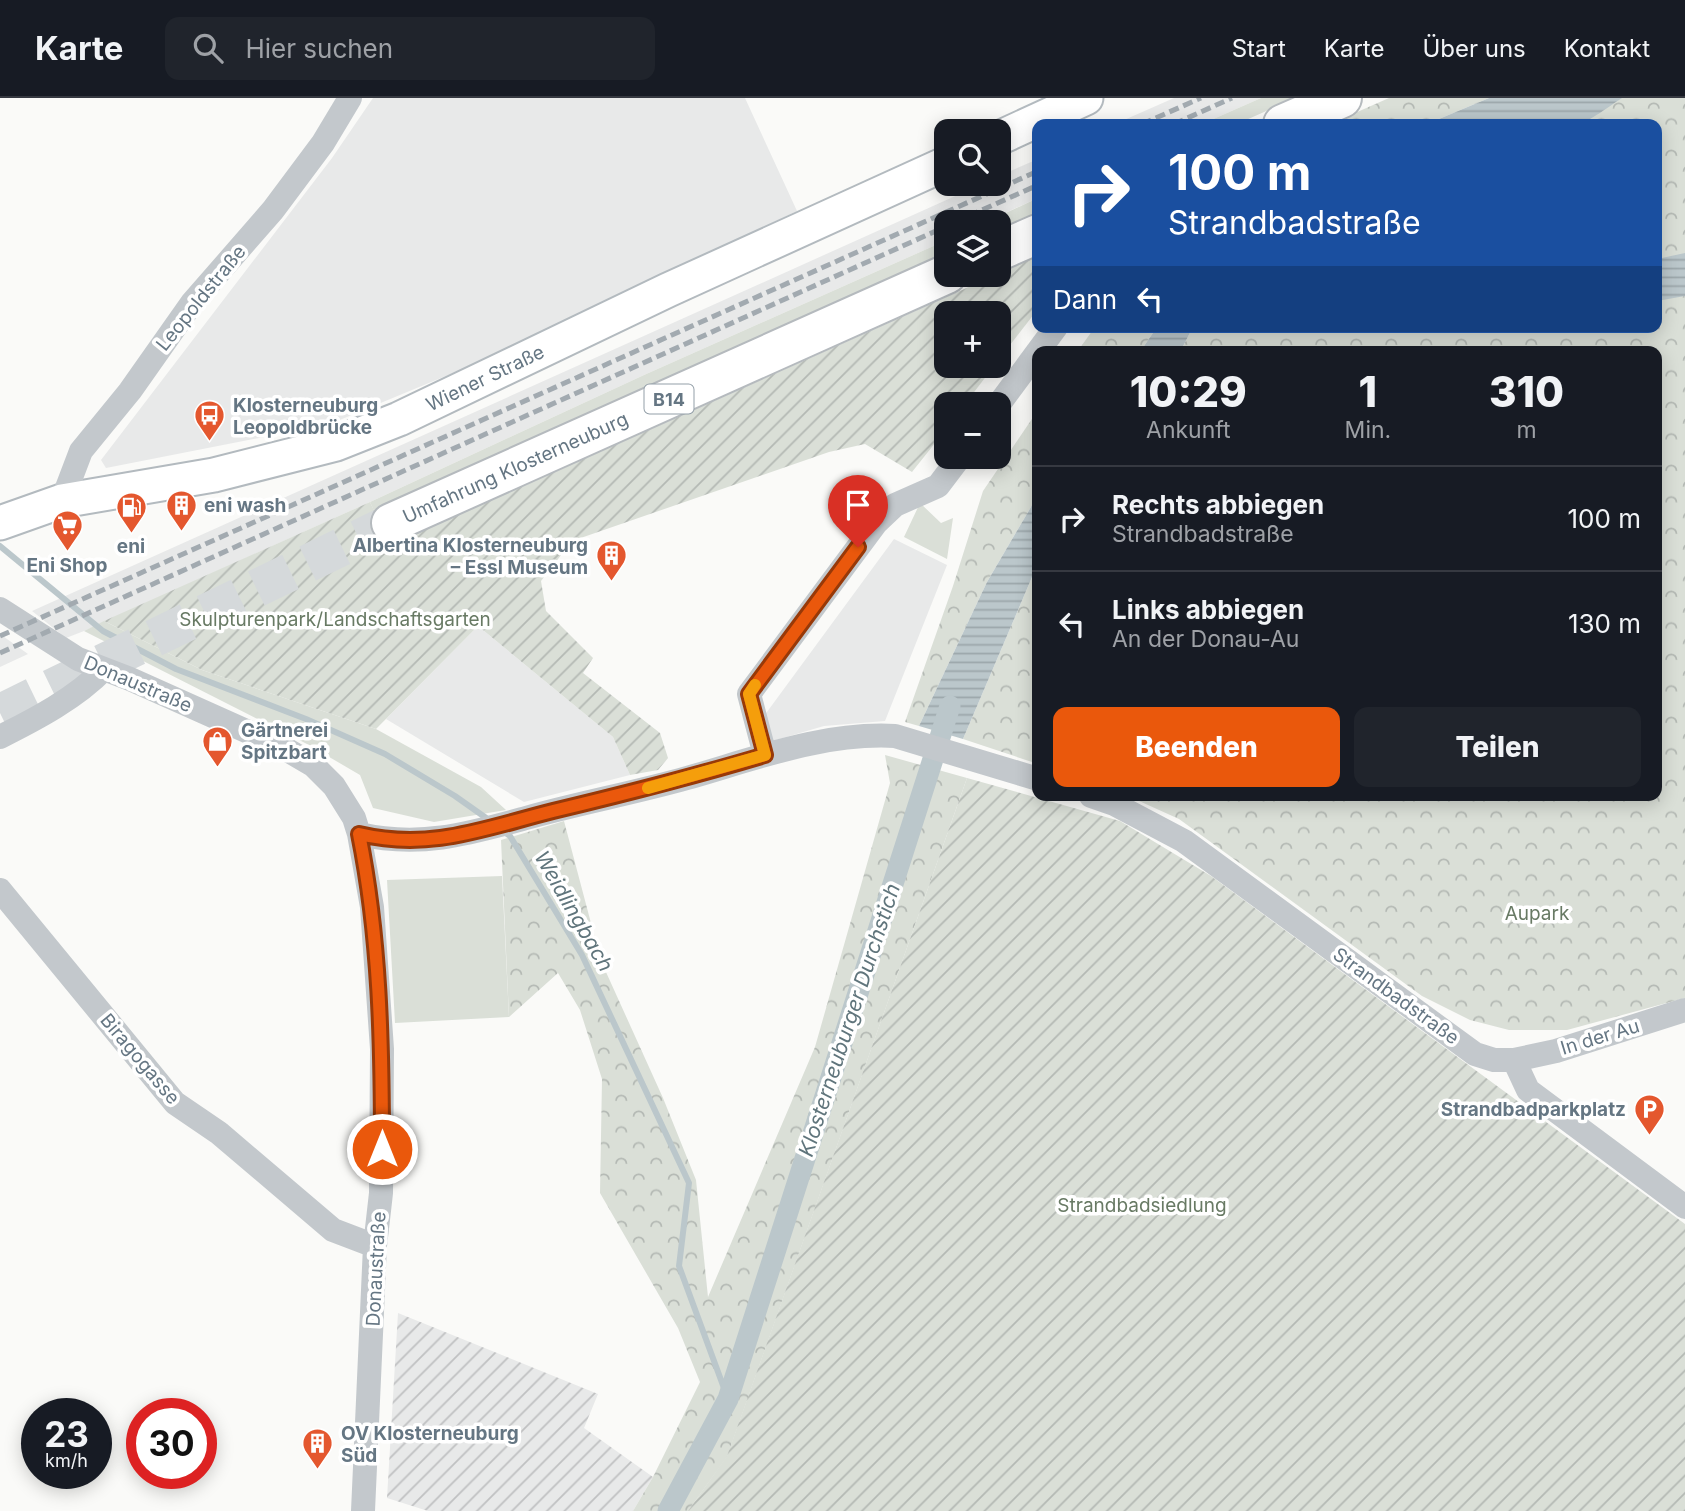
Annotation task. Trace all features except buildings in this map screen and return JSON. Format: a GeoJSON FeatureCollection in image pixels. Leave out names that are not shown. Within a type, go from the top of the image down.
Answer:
{"type":"FeatureCollection","features":[{"type":"Feature","properties":{"kind":"main road"},"geometry":{"type":"LineString","coordinates":[[1294,119],[1342,98]]}},
{"type":"Feature","properties":{"kind":"main road"},"geometry":{"type":"LineString","coordinates":[[1011,246],[1032,237]]}},
{"type":"Feature","properties":{"kind":"main road","name":"Umfahrung Klosterneuburg"},"geometry":{"type":"LineString","coordinates":[[391,523],[934,280]]}},
{"type":"Feature","properties":{"kind":"street","name":"Leopoldstraße"},"geometry":{"type":"LineString","coordinates":[[62,501],[81,451],[130,391],[192,303],[274,210],[323,144],[350,98]]}},
{"type":"Feature","properties":{"kind":"street"},"geometry":{"type":"LineString","coordinates":[[1040,119],[1086,98]]}},
{"type":"Feature","properties":{"kind":"street"},"geometry":{"type":"LineString","coordinates":[[1011,132],[1032,123]]}},
{"type":"Feature","properties":{"kind":"street","name":"Wiener Straße"},"geometry":{"type":"LineString","coordinates":[[5,515],[62,501],[214,475],[336,444],[399,419],[668,290],[934,169]]}},
{"type":"Feature","properties":{"kind":"street"},"geometry":{"type":"LineString","coordinates":[[1008,392],[1032,359]]}},
{"type":"Feature","properties":{"kind":"street"},"geometry":{"type":"LineString","coordinates":[[765,755],[749,694],[876,523],[895,505],[938,486],[951,469]]}},
{"type":"Feature","properties":{"kind":"street","name":"Donaustraße"},"geometry":{"type":"LineString","coordinates":[[0,609],[78,659],[282,747],[313,765],[334,786],[354,818],[372,907],[382,1049],[381,1182],[367,1243],[372,1345],[363,1511]]}},
{"type":"Feature","properties":{"kind":"street"},"geometry":{"type":"LineString","coordinates":[[0,737],[90,684],[104,669]]}},
{"type":"Feature","properties":{"kind":"street"},"geometry":{"type":"LineString","coordinates":[[359,834],[390,841],[456,836],[658,786],[765,755],[873,735],[895,736],[1032,777]]}},
{"type":"Feature","properties":{"kind":"street","name":"Strandbadstraße"},"geometry":{"type":"LineString","coordinates":[[1105,801],[1184,841],[1475,1054],[1494,1060],[1514,1060]]}},
{"type":"Feature","properties":{"kind":"street","name":"Biragogasse"},"geometry":{"type":"LineString","coordinates":[[0,890],[175,1103],[219,1133],[333,1230],[367,1243]]}},
{"type":"Feature","properties":{"kind":"street","name":"In der Au"},"geometry":{"type":"LineString","coordinates":[[1514,1060],[1556,1051],[1685,1010]]}},
{"type":"Feature","properties":{"kind":"street"},"geometry":{"type":"LineString","coordinates":[[1514,1060],[1528,1090],[1685,1207]]}},
{"type":"Feature","properties":{"kind":"shaded area"},"geometry":{"type":"Polygon","coordinates":[[[373,98],[745,98],[797,211],[477,363],[330,424],[106,468],[101,460],[332,158],[373,98]]]}},
{"type":"Feature","properties":{"kind":"shaded area"},"geometry":{"type":"Polygon","coordinates":[[[1174,98],[1261,98],[1213,119],[1126,119],[1174,98]]]}},
{"type":"Feature","properties":{"kind":"shaded area"},"geometry":{"type":"Polygon","coordinates":[[[1489,98],[1622,98],[1590,119],[1439,119],[1489,98]]]}},
{"type":"Feature","properties":{"kind":"shaded area"},"geometry":{"type":"Polygon","coordinates":[[[1032,162],[1032,201],[1011,210],[934,210],[934,246],[84,631],[66,638],[32,611],[955,196],[1011,196],[1011,171],[1032,162]]]}},
{"type":"Feature","properties":{"kind":"shaded area"},"geometry":{"type":"Polygon","coordinates":[[[1685,253],[1685,296],[1662,300],[1662,258],[1685,253]]]}},
{"type":"Feature","properties":{"kind":"shaded area"},"geometry":{"type":"Polygon","coordinates":[[[1153,333],[1190,333],[1183,346],[1144,346],[1153,333]]]}},
{"type":"Feature","properties":{"kind":"shaded area"},"geometry":{"type":"Polygon","coordinates":[[[1032,505],[1032,577],[963,739],[919,726],[987,582],[1032,505]]]}},
{"type":"Feature","properties":{"kind":"shaded area"},"geometry":{"type":"Polygon","coordinates":[[[894,539],[947,565],[885,721],[824,726],[769,742],[764,716],[894,539]]]}},
{"type":"Feature","properties":{"kind":"shaded area"},"geometry":{"type":"Polygon","coordinates":[[[478,626],[613,737],[630,775],[524,802],[386,719],[478,626]]]}},
{"type":"Feature","properties":{"kind":"shaded area"},"geometry":{"type":"Polygon","coordinates":[[[0,634],[28,654],[0,667],[0,634]]]}},
{"type":"Feature","properties":{"kind":"shaded area"},"geometry":{"type":"Polygon","coordinates":[[[398,1313],[598,1394],[584,1428],[653,1477],[633,1511],[428,1511],[387,1498],[398,1313]]]}},
{"type":"Feature","properties":{"kind":"green space"},"geometry":{"type":"Polygon","coordinates":[[[1261,98],[1296,98],[1248,119],[1213,119],[1261,98]]]}},
{"type":"Feature","properties":{"kind":"green space"},"geometry":{"type":"Polygon","coordinates":[[[1389,98],[1489,98],[1439,119],[1341,119],[1389,98]]]}},
{"type":"Feature","properties":{"kind":"green space","name":"Aupark"},"geometry":{"type":"Polygon","coordinates":[[[1621,98],[1685,98],[1685,998],[1567,1030],[1509,1030],[1470,1020],[1422,996],[1179,819],[1139,801],[1662,801],[1662,346],[1183,346],[1190,333],[1662,333],[1662,119],[1588,119],[1621,98]]]}},
{"type":"Feature","properties":{"kind":"green space"},"geometry":{"type":"Polygon","coordinates":[[[1032,201],[1032,216],[1011,225],[1011,210],[1032,201]]]}},
{"type":"Feature","properties":{"kind":"green space"},"geometry":{"type":"Polygon","coordinates":[[[934,246],[934,259],[375,513],[370,502],[644,375],[934,246]]]}},
{"type":"Feature","properties":{"kind":"green space","name":"Skulpturenpark/Landschaftsgarten"},"geometry":{"type":"Polygon","coordinates":[[[1032,259],[1032,317],[1011,344],[1011,301],[937,301],[969,287],[1011,287],[1011,268],[1032,259]]]}},
{"type":"Feature","properties":{"kind":"green space","name":"Skulpturenpark/Landschaftsgarten"},"geometry":{"type":"Polygon","coordinates":[[[934,302],[934,378],[985,378],[974,392],[934,392],[934,444],[912,472],[865,444],[829,452],[572,541],[541,581],[546,611],[593,658],[583,673],[660,733],[668,758],[658,770],[630,775],[613,737],[478,626],[376,729],[202,670],[104,621],[370,502],[391,545],[934,302]]]}},
{"type":"Feature","properties":{"kind":"green space"},"geometry":{"type":"Polygon","coordinates":[[[1091,333],[1153,333],[1144,346],[1081,346],[1091,333]]]}},
{"type":"Feature","properties":{"kind":"green space"},"geometry":{"type":"Polygon","coordinates":[[[1032,419],[1032,505],[987,582],[919,726],[905,722],[983,491],[998,469],[1011,469],[1011,450],[1032,419]]]}},
{"type":"Feature","properties":{"kind":"green space"},"geometry":{"type":"Polygon","coordinates":[[[920,503],[941,523],[953,518],[947,559],[904,537],[920,503]]]}},
{"type":"Feature","properties":{"kind":"green space"},"geometry":{"type":"Polygon","coordinates":[[[1032,577],[1032,762],[963,739],[1032,577]]]}},
{"type":"Feature","properties":{"kind":"green space"},"geometry":{"type":"Polygon","coordinates":[[[104,621],[202,670],[376,729],[481,787],[506,810],[434,822],[373,808],[360,775],[307,744],[84,631],[104,621]]]}},
{"type":"Feature","properties":{"kind":"green space"},"geometry":{"type":"Polygon","coordinates":[[[885,755],[967,778],[727,1457],[688,1511],[633,1511],[700,1382],[678,1328],[600,1193],[602,1079],[580,1010],[558,973],[509,1017],[501,840],[564,821],[601,961],[663,1098],[696,1180],[708,1297],[815,1047],[890,783],[885,755]]]}},
{"type":"Feature","properties":{"kind":"green space","name":"Strandbadsiedlung"},"geometry":{"type":"Polygon","coordinates":[[[967,778],[1032,796],[1032,801],[1049,801],[1120,821],[1211,876],[1685,1224],[1685,1511],[688,1511],[727,1456],[967,778]]]}},
{"type":"Feature","properties":{"kind":"green space"},"geometry":{"type":"Polygon","coordinates":[[[502,876],[509,1017],[395,1023],[387,880],[502,876]]]}},
{"type":"Feature","properties":{"kind":"waterway","name":"Weidlingbach"},"geometry":{"type":"LineString","coordinates":[[0,546],[103,631],[176,669],[306,719],[385,754],[489,820]]}},
{"type":"Feature","properties":{"kind":"waterway","name":"Klosterneuburger Durchstich"},"geometry":{"type":"LineString","coordinates":[[668,1511],[728,1399],[950,706]]}},
{"type":"Feature","properties":{"kind":"waterway","name":"Weidlingbach"},"geometry":{"type":"LineString","coordinates":[[503,831],[510,836],[582,955],[689,1183],[679,1266],[728,1399]]}},
{"type":"Feature","properties":{"kind":"tunnel"},"geometry":{"type":"LineString","coordinates":[[0,713],[391,523]]}},
{"type":"Feature","properties":{"kind":"railway"},"geometry":{"type":"LineString","coordinates":[[1153,119],[1201,98]]}},
{"type":"Feature","properties":{"kind":"railway"},"geometry":{"type":"LineString","coordinates":[[1185,119],[1232,98]]}},
{"type":"Feature","properties":{"kind":"railway"},"geometry":{"type":"LineString","coordinates":[[0,636],[1032,174]]}},
{"type":"Feature","properties":{"kind":"railway"},"geometry":{"type":"LineString","coordinates":[[982,210],[1032,188]]}},
{"type":"Feature","properties":{"kind":"railway"},"geometry":{"type":"LineString","coordinates":[[0,653],[934,232]]}},
{"type":"Feature","properties":{"kind":"slow traffic"},"geometry":{"type":"LineString","coordinates":[[648,788],[765,755],[749,694],[755,685]]}},
{"type":"Feature","properties":{"kind":"place","name":"Klosterneuburg Leopoldbrücke"},"geometry":{"type":"Point","coordinates":[210,443]}},
{"type":"Feature","properties":{"kind":"place","name":"eni wash"},"geometry":{"type":"Point","coordinates":[181,532]}},
{"type":"Feature","properties":{"kind":"place","name":"eni"},"geometry":{"type":"Point","coordinates":[131,534]}},
{"type":"Feature","properties":{"kind":"place","name":"Eni Shop"},"geometry":{"type":"Point","coordinates":[67,553]}},
{"type":"Feature","properties":{"kind":"place","name":"Albertina Klosterneuburg – Essl Museum"},"geometry":{"type":"Point","coordinates":[611,583]}},
{"type":"Feature","properties":{"kind":"place","name":"Gärtnerei Spitzbart"},"geometry":{"type":"Point","coordinates":[218,768]}},
{"type":"Feature","properties":{"kind":"place","name":"Strandbadparkplatz"},"geometry":{"type":"Point","coordinates":[1649,1136]}},
{"type":"Feature","properties":{"kind":"place","name":"OV Klosterneuburg Süd"},"geometry":{"type":"Point","coordinates":[318,1471]}},
{"type":"Feature","properties":{"kind":"route"},"geometry":{"type":"LineString","coordinates":[[382,1149],[382,1049],[372,907],[359,834],[390,841],[456,836],[658,786],[765,755],[749,694],[858,547]]}}]}
